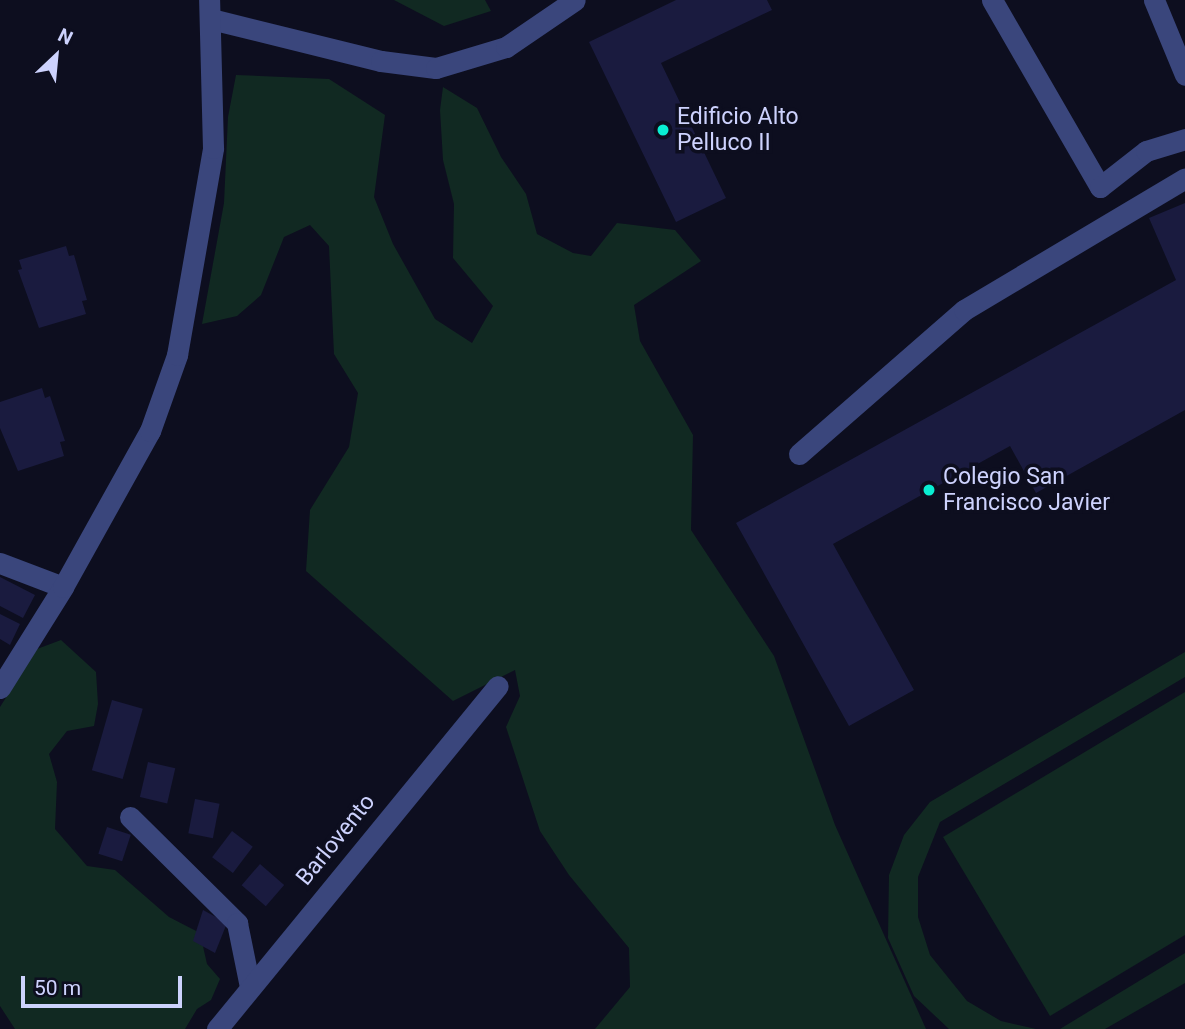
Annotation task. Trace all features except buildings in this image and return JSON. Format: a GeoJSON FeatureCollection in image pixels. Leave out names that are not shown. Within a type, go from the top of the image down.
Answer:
{"type":"FeatureCollection","features":[{"type":"Feature","properties":{"kind":"street"},"geometry":{"type":"LineString","coordinates":[[0,688],[63,587],[150,431],[177,355],[213,148],[210,10],[381,61],[436,68],[506,47],[575,0]]}},
{"type":"Feature","properties":{"kind":"street"},"geometry":{"type":"LineString","coordinates":[[992,0],[1100,187],[1122,220]]}},
{"type":"Feature","properties":{"kind":"street"},"geometry":{"type":"LineString","coordinates":[[1154,0],[1185,75]]}},
{"type":"Feature","properties":{"kind":"street"},"geometry":{"type":"LineString","coordinates":[[1100,187],[1146,151],[1185,139]]}},
{"type":"Feature","properties":{"kind":"street"},"geometry":{"type":"LineString","coordinates":[[799,454],[964,310],[1122,220],[1185,178]]}},
{"type":"Feature","properties":{"kind":"street"},"geometry":{"type":"LineString","coordinates":[[0,562],[63,587]]}},
{"type":"Feature","properties":{"kind":"street","name":"Barlovento"},"geometry":{"type":"LineString","coordinates":[[217,1029],[498,686]]}},
{"type":"Feature","properties":{"kind":"street"},"geometry":{"type":"LineString","coordinates":[[130,817],[237,923],[250,987]]}},
{"type":"Feature","properties":{"kind":"green space"},"geometry":{"type":"Polygon","coordinates":[[[394,0],[485,0],[491,11],[444,26],[394,0]]]}},
{"type":"Feature","properties":{"kind":"green space"},"geometry":{"type":"Polygon","coordinates":[[[236,75],[329,79],[385,115],[374,197],[393,244],[435,319],[472,343],[493,306],[453,258],[454,204],[443,160],[440,110],[443,87],[477,108],[501,157],[526,194],[537,234],[573,253],[591,256],[617,223],[675,230],[701,261],[634,305],[640,341],[693,435],[691,530],[774,656],[835,825],[926,1029],[595,1029],[630,987],[629,948],[569,875],[540,831],[506,727],[520,696],[515,670],[453,701],[306,571],[310,510],[349,447],[358,393],[334,354],[329,246],[310,225],[284,237],[261,295],[237,316],[202,324],[224,203],[228,117],[236,75]]]}},
{"type":"Feature","properties":{"kind":"green space"},"geometry":{"type":"Polygon","coordinates":[[[61,640],[96,672],[98,704],[94,726],[67,731],[49,754],[57,782],[55,829],[87,866],[115,870],[169,917],[200,933],[207,964],[220,979],[211,1000],[197,1009],[185,1029],[15,1029],[0,1006],[0,707],[37,649],[61,640]]]}},
{"type":"Feature","properties":{"kind":"green space"},"geometry":{"type":"Polygon","coordinates":[[[1185,652],[1185,677],[940,822],[918,877],[918,917],[930,955],[967,1001],[1001,1021],[1036,1029],[949,1029],[914,996],[888,938],[889,875],[904,835],[930,802],[1185,652]]]}},
{"type":"Feature","properties":{"kind":"green space"},"geometry":{"type":"Polygon","coordinates":[[[1185,692],[1185,935],[1050,1016],[943,837],[1185,692]]]}},
{"type":"Feature","properties":{"kind":"green space"},"geometry":{"type":"Polygon","coordinates":[[[1185,953],[1185,983],[1105,1029],[1060,1029],[1185,953]]]}},
{"type":"Feature","properties":{"kind":"place","name":"Edificio Alto Pelluco II"},"geometry":{"type":"Point","coordinates":[663,130]}},
{"type":"Feature","properties":{"kind":"place","name":"Colegio San Francisco Javier"},"geometry":{"type":"Point","coordinates":[929,490]}}]}
